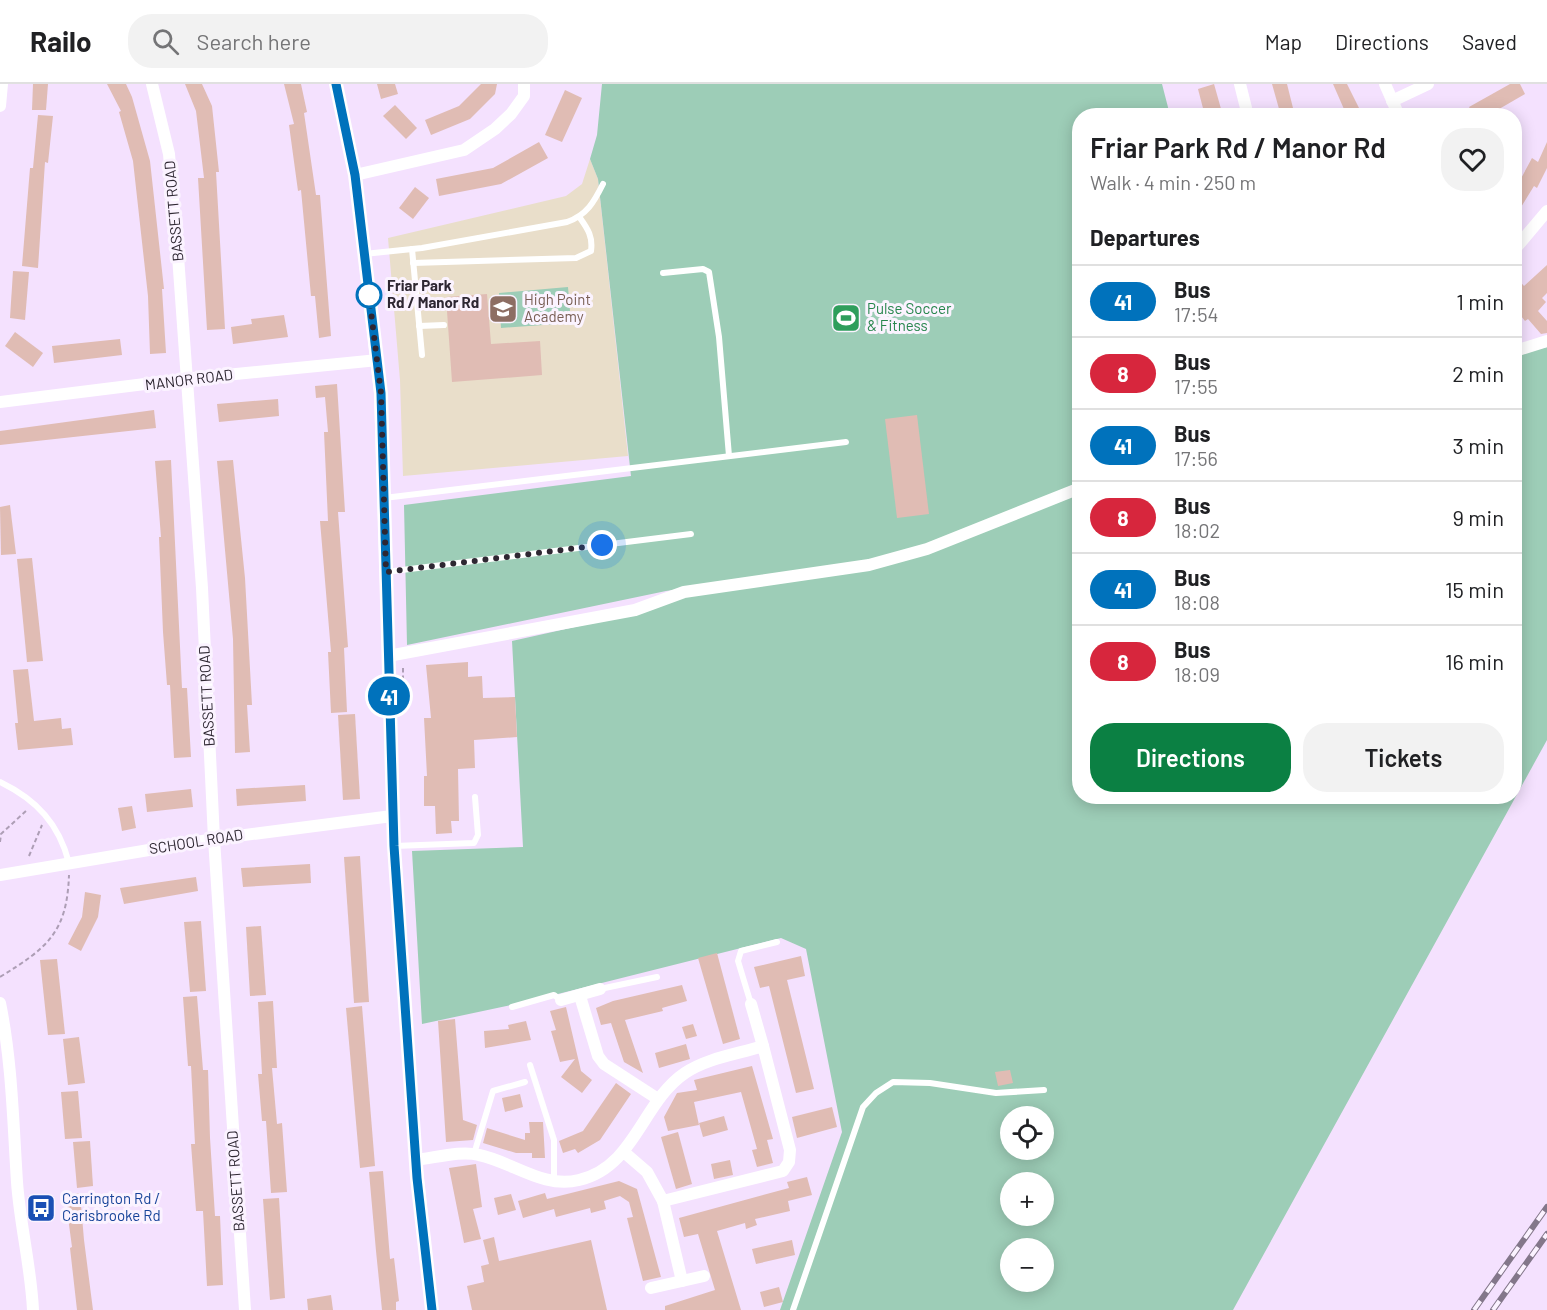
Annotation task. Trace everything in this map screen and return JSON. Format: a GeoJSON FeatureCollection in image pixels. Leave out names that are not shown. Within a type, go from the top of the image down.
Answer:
{"type":"FeatureCollection","features":[{"type":"Feature","properties":{"kind":"street"},"geometry":{"type":"LineString","coordinates":[[0,106],[2,84]]}},
{"type":"Feature","properties":{"kind":"street","name":"BASSETT ROAD"},"geometry":{"type":"LineString","coordinates":[[152,84],[169,154],[202,588],[214,839],[245,1310]]}},
{"type":"Feature","properties":{"kind":"street"},"geometry":{"type":"LineString","coordinates":[[336,84],[355,175],[363,254],[378,360],[392,816],[416,1160],[432,1310]]}},
{"type":"Feature","properties":{"kind":"street"},"geometry":{"type":"LineString","coordinates":[[355,175],[464,150],[495,129],[511,114],[524,96],[524,84]]}},
{"type":"Feature","properties":{"kind":"street"},"geometry":{"type":"LineString","coordinates":[[1240,84],[1246,108]]}},
{"type":"Feature","properties":{"kind":"street"},"geometry":{"type":"LineString","coordinates":[[1384,84],[1395,108]]}},
{"type":"Feature","properties":{"kind":"street"},"geometry":{"type":"LineString","coordinates":[[1392,101],[1428,84]]}},
{"type":"Feature","properties":{"kind":"street"},"geometry":{"type":"LineString","coordinates":[[1522,241],[1547,211]]}},
{"type":"Feature","properties":{"kind":"street"},"geometry":{"type":"LineString","coordinates":[[1522,349],[1547,340]]}},
{"type":"Feature","properties":{"kind":"street","name":"MANOR ROAD"},"geometry":{"type":"LineString","coordinates":[[0,402],[185,379],[378,360]]}},
{"type":"Feature","properties":{"kind":"street"},"geometry":{"type":"LineString","coordinates":[[388,656],[635,610],[684,592],[869,565],[927,549],[1072,491]]}},
{"type":"Feature","properties":{"kind":"street","name":"SCHOOL ROAD"},"geometry":{"type":"LineString","coordinates":[[0,875],[214,839],[392,816]]}},
{"type":"Feature","properties":{"kind":"street"},"geometry":{"type":"LineString","coordinates":[[561,1000],[600,989]]}},
{"type":"Feature","properties":{"kind":"street"},"geometry":{"type":"LineString","coordinates":[[580,996],[598,1056],[604,1064],[658,1099]]}},
{"type":"Feature","properties":{"kind":"street"},"geometry":{"type":"LineString","coordinates":[[0,1003],[7,1039],[14,1101],[17,1183],[33,1310]]}},
{"type":"Feature","properties":{"kind":"street"},"geometry":{"type":"LineString","coordinates":[[663,1202],[783,1171],[789,1162],[790,1150],[751,1004]]}},
{"type":"Feature","properties":{"kind":"street"},"geometry":{"type":"LineString","coordinates":[[416,1160],[474,1154],[554,1181],[578,1181],[594,1176],[625,1153],[658,1099],[686,1072],[763,1046]]}},
{"type":"Feature","properties":{"kind":"street"},"geometry":{"type":"LineString","coordinates":[[625,1153],[647,1172],[663,1202],[682,1281]]}},
{"type":"Feature","properties":{"kind":"street"},"geometry":{"type":"LineString","coordinates":[[651,1288],[704,1276]]}},
{"type":"Feature","properties":{"kind":"lane"},"geometry":{"type":"LineString","coordinates":[[363,254],[412,249],[567,222],[579,218],[589,208],[603,184]]}},
{"type":"Feature","properties":{"kind":"lane"},"geometry":{"type":"LineString","coordinates":[[413,263],[576,258],[591,251],[592,243],[591,234],[579,218]]}},
{"type":"Feature","properties":{"kind":"lane"},"geometry":{"type":"LineString","coordinates":[[412,249],[422,355]]}},
{"type":"Feature","properties":{"kind":"lane"},"geometry":{"type":"LineString","coordinates":[[663,273],[703,269],[709,272],[719,337],[729,456]]}},
{"type":"Feature","properties":{"kind":"lane"},"geometry":{"type":"LineString","coordinates":[[419,326],[444,325]]}},
{"type":"Feature","properties":{"kind":"lane"},"geometry":{"type":"LineString","coordinates":[[384,498],[846,442]]}},
{"type":"Feature","properties":{"kind":"lane"},"geometry":{"type":"LineString","coordinates":[[386,572],[691,534]]}},
{"type":"Feature","properties":{"kind":"lane"},"geometry":{"type":"LineString","coordinates":[[0,782],[34,804],[49,820],[63,838],[69,863]]}},
{"type":"Feature","properties":{"kind":"lane"},"geometry":{"type":"LineString","coordinates":[[394,846],[474,843],[478,835],[476,796]]}},
{"type":"Feature","properties":{"kind":"lane"},"geometry":{"type":"LineString","coordinates":[[751,1004],[738,961],[741,951],[777,942]]}},
{"type":"Feature","properties":{"kind":"lane"},"geometry":{"type":"LineString","coordinates":[[600,989],[657,977]]}},
{"type":"Feature","properties":{"kind":"lane"},"geometry":{"type":"LineString","coordinates":[[512,1007],[554,995],[561,1000]]}},
{"type":"Feature","properties":{"kind":"lane"},"geometry":{"type":"LineString","coordinates":[[530,1065],[554,1140],[554,1181]]}},
{"type":"Feature","properties":{"kind":"lane"},"geometry":{"type":"LineString","coordinates":[[474,1154],[494,1091],[525,1082]]}},
{"type":"Feature","properties":{"kind":"lane"},"geometry":{"type":"LineString","coordinates":[[794,1310],[863,1107],[876,1093],[893,1082],[930,1083],[996,1093],[1044,1090]]}},
{"type":"Feature","properties":{"kind":"path"},"geometry":{"type":"LineString","coordinates":[[403,653],[403,696]]}},
{"type":"Feature","properties":{"kind":"path"},"geometry":{"type":"LineString","coordinates":[[0,842],[1,834],[34,804]]}},
{"type":"Feature","properties":{"kind":"path"},"geometry":{"type":"LineString","coordinates":[[24,870],[43,825],[49,820]]}},
{"type":"Feature","properties":{"kind":"path"},"geometry":{"type":"LineString","coordinates":[[0,977],[33,956],[52,939],[61,925],[68,899],[69,863]]}},
{"type":"Feature","properties":{"kind":"shaded area","name":"High Point Academy"},"geometry":{"type":"Polygon","coordinates":[[[590,159],[598,179],[628,456],[403,476],[400,380],[388,238],[566,196],[582,184],[590,159]]]}},
{"type":"Feature","properties":{"kind":"green space","name":"Pulse Soccer & Fitness"},"geometry":{"type":"Polygon","coordinates":[[[602,84],[1162,84],[1168,108],[1072,108],[1072,487],[924,547],[866,562],[666,591],[407,645],[404,505],[631,476],[598,179],[590,159],[597,135],[602,84]]]}},
{"type":"Feature","properties":{"kind":"green space"},"geometry":{"type":"Polygon","coordinates":[[[568,287],[571,323],[501,328],[499,293],[568,287]]]}},
{"type":"Feature","properties":{"kind":"green space"},"geometry":{"type":"Polygon","coordinates":[[[1547,347],[1547,740],[1522,785],[1522,353],[1547,347]]]}},
{"type":"Feature","properties":{"kind":"green space"},"geometry":{"type":"Polygon","coordinates":[[[1072,496],[1072,804],[1512,804],[1233,1310],[780,1310],[842,1132],[806,949],[781,938],[534,1000],[422,1024],[412,851],[523,847],[512,641],[651,610],[685,597],[869,568],[1072,496]]]}},
{"type":"Feature","properties":{"kind":"building"},"geometry":{"type":"Polygon","coordinates":[[[33,84],[48,84],[46,110],[32,110],[33,84]]]}},
{"type":"Feature","properties":{"kind":"building"},"geometry":{"type":"Polygon","coordinates":[[[107,84],[126,84],[132,97],[150,161],[164,289],[162,289],[166,353],[150,354],[148,296],[133,161],[119,112],[121,111],[107,84]]]}},
{"type":"Feature","properties":{"kind":"building"},"geometry":{"type":"Polygon","coordinates":[[[185,84],[202,84],[212,106],[219,172],[216,172],[225,329],[207,330],[198,178],[204,178],[196,111],[185,84]]]}},
{"type":"Feature","properties":{"kind":"building"},"geometry":{"type":"Polygon","coordinates":[[[284,84],[301,84],[307,112],[304,113],[316,195],[320,195],[331,336],[319,338],[315,296],[311,296],[301,190],[298,191],[289,125],[294,124],[284,84]]]}},
{"type":"Feature","properties":{"kind":"building"},"geometry":{"type":"Polygon","coordinates":[[[377,84],[395,84],[398,94],[381,99],[377,84]]]}},
{"type":"Feature","properties":{"kind":"building"},"geometry":{"type":"Polygon","coordinates":[[[481,84],[497,84],[495,94],[470,119],[431,135],[425,120],[459,106],[481,84]]]}},
{"type":"Feature","properties":{"kind":"building"},"geometry":{"type":"Polygon","coordinates":[[[1214,84],[1221,108],[1203,108],[1198,89],[1214,84]]]}},
{"type":"Feature","properties":{"kind":"building"},"geometry":{"type":"Polygon","coordinates":[[[1272,84],[1287,84],[1293,108],[1279,108],[1272,84]]]}},
{"type":"Feature","properties":{"kind":"building"},"geometry":{"type":"Polygon","coordinates":[[[1333,84],[1347,84],[1359,108],[1344,108],[1333,84]]]}},
{"type":"Feature","properties":{"kind":"building"},"geometry":{"type":"Polygon","coordinates":[[[1510,84],[1520,84],[1525,94],[1501,108],[1469,107],[1510,84]]]}},
{"type":"Feature","properties":{"kind":"building"},"geometry":{"type":"Polygon","coordinates":[[[565,90],[582,98],[562,142],[545,135],[565,90]]]}},
{"type":"Feature","properties":{"kind":"building"},"geometry":{"type":"Polygon","coordinates":[[[395,105],[417,128],[406,139],[383,116],[395,105]]]}},
{"type":"Feature","properties":{"kind":"building"},"geometry":{"type":"Polygon","coordinates":[[[38,115],[53,116],[48,163],[45,162],[38,268],[22,266],[30,168],[33,168],[38,115]]]}},
{"type":"Feature","properties":{"kind":"building"},"geometry":{"type":"Polygon","coordinates":[[[539,142],[548,158],[501,184],[439,196],[436,179],[493,168],[539,142]]]}},
{"type":"Feature","properties":{"kind":"building"},"geometry":{"type":"Polygon","coordinates":[[[1547,142],[1547,168],[1537,188],[1534,186],[1522,206],[1522,177],[1532,158],[1538,162],[1547,142]]]}},
{"type":"Feature","properties":{"kind":"building"},"geometry":{"type":"Polygon","coordinates":[[[415,187],[429,198],[413,219],[399,208],[415,187]]]}},
{"type":"Feature","properties":{"kind":"building"},"geometry":{"type":"Polygon","coordinates":[[[1547,265],[1547,293],[1542,298],[1546,302],[1538,311],[1547,321],[1547,333],[1541,334],[1528,319],[1525,321],[1522,317],[1522,284],[1524,286],[1547,265]]]}},
{"type":"Feature","properties":{"kind":"building"},"geometry":{"type":"Polygon","coordinates":[[[13,271],[29,272],[25,320],[10,318],[13,271]]]}},
{"type":"Feature","properties":{"kind":"building"},"geometry":{"type":"Polygon","coordinates":[[[487,294],[491,344],[540,341],[542,375],[452,382],[446,297],[487,294]]]}},
{"type":"Feature","properties":{"kind":"building"},"geometry":{"type":"Polygon","coordinates":[[[284,315],[288,337],[233,344],[231,327],[252,324],[251,319],[284,315]]]}},
{"type":"Feature","properties":{"kind":"building"},"geometry":{"type":"Polygon","coordinates":[[[15,332],[43,353],[33,367],[5,346],[15,332]]]}},
{"type":"Feature","properties":{"kind":"building"},"geometry":{"type":"Polygon","coordinates":[[[120,339],[122,355],[54,363],[52,346],[120,339]]]}},
{"type":"Feature","properties":{"kind":"building"},"geometry":{"type":"Polygon","coordinates":[[[337,384],[345,512],[338,512],[348,647],[344,648],[347,712],[331,713],[328,652],[331,652],[320,521],[328,521],[324,432],[328,432],[325,397],[316,398],[315,386],[337,384]]]}},
{"type":"Feature","properties":{"kind":"building"},"geometry":{"type":"Polygon","coordinates":[[[278,399],[279,416],[219,422],[217,404],[278,399]]]}},
{"type":"Feature","properties":{"kind":"building"},"geometry":{"type":"Polygon","coordinates":[[[154,410],[156,428],[0,445],[0,431],[154,410]]]}},
{"type":"Feature","properties":{"kind":"building"},"geometry":{"type":"Polygon","coordinates":[[[917,415],[929,514],[897,518],[885,419],[917,415]]]}},
{"type":"Feature","properties":{"kind":"building"},"geometry":{"type":"Polygon","coordinates":[[[171,460],[182,688],[187,688],[191,757],[174,758],[170,685],[167,685],[163,632],[159,537],[161,537],[155,461],[171,460]]]}},
{"type":"Feature","properties":{"kind":"building"},"geometry":{"type":"Polygon","coordinates":[[[233,460],[245,578],[252,705],[247,705],[250,752],[235,753],[233,639],[217,461],[233,460]]]}},
{"type":"Feature","properties":{"kind":"building"},"geometry":{"type":"Polygon","coordinates":[[[10,505],[16,554],[1,555],[0,507],[10,505]]]}},
{"type":"Feature","properties":{"kind":"building"},"geometry":{"type":"Polygon","coordinates":[[[32,558],[43,661],[27,662],[17,559],[32,558]]]}},
{"type":"Feature","properties":{"kind":"building"},"geometry":{"type":"Polygon","coordinates":[[[468,662],[468,677],[482,676],[483,698],[515,697],[517,737],[474,740],[475,768],[458,769],[459,821],[451,821],[452,833],[436,834],[435,806],[424,806],[424,776],[427,776],[424,718],[431,718],[426,665],[468,662]]]}},
{"type":"Feature","properties":{"kind":"building"},"geometry":{"type":"Polygon","coordinates":[[[28,669],[34,721],[61,718],[62,729],[71,728],[73,745],[18,750],[13,670],[28,669]]]}},
{"type":"Feature","properties":{"kind":"building"},"geometry":{"type":"Polygon","coordinates":[[[355,714],[360,799],[343,800],[338,715],[355,714]]]}},
{"type":"Feature","properties":{"kind":"building"},"geometry":{"type":"Polygon","coordinates":[[[305,785],[306,801],[237,806],[236,789],[305,785]]]}},
{"type":"Feature","properties":{"kind":"building"},"geometry":{"type":"Polygon","coordinates":[[[191,789],[193,807],[147,812],[145,794],[191,789]]]}},
{"type":"Feature","properties":{"kind":"building"},"geometry":{"type":"Polygon","coordinates":[[[132,806],[136,828],[122,831],[118,808],[132,806]]]}},
{"type":"Feature","properties":{"kind":"building"},"geometry":{"type":"Polygon","coordinates":[[[360,856],[369,1002],[354,1003],[344,857],[360,856]]]}},
{"type":"Feature","properties":{"kind":"building"},"geometry":{"type":"Polygon","coordinates":[[[310,864],[311,883],[243,887],[241,868],[310,864]]]}},
{"type":"Feature","properties":{"kind":"building"},"geometry":{"type":"Polygon","coordinates":[[[196,877],[198,891],[124,904],[120,888],[196,877]]]}},
{"type":"Feature","properties":{"kind":"building"},"geometry":{"type":"Polygon","coordinates":[[[85,892],[101,895],[98,917],[81,951],[68,944],[82,917],[85,892]]]}},
{"type":"Feature","properties":{"kind":"building"},"geometry":{"type":"Polygon","coordinates":[[[201,921],[206,991],[190,992],[184,922],[201,921]]]}},
{"type":"Feature","properties":{"kind":"building"},"geometry":{"type":"Polygon","coordinates":[[[261,926],[266,995],[250,996],[246,927],[261,926]]]}},
{"type":"Feature","properties":{"kind":"building"},"geometry":{"type":"Polygon","coordinates":[[[717,953],[740,1039],[723,1044],[698,958],[717,953]]]}},
{"type":"Feature","properties":{"kind":"building"},"geometry":{"type":"Polygon","coordinates":[[[801,956],[805,976],[787,980],[814,1089],[796,1093],[769,986],[760,988],[754,967],[801,956]]]}},
{"type":"Feature","properties":{"kind":"building"},"geometry":{"type":"Polygon","coordinates":[[[57,959],[65,1034],[48,1035],[40,960],[57,959]]]}},
{"type":"Feature","properties":{"kind":"building"},"geometry":{"type":"Polygon","coordinates":[[[682,985],[687,1001],[662,1008],[663,1011],[625,1020],[643,1073],[624,1062],[611,1023],[601,1025],[596,1008],[613,1001],[682,985]]]}},
{"type":"Feature","properties":{"kind":"building"},"geometry":{"type":"Polygon","coordinates":[[[197,996],[203,1070],[208,1070],[215,1216],[220,1216],[223,1285],[207,1286],[203,1211],[196,1211],[191,1144],[195,1144],[191,1066],[188,1066],[183,997],[197,996]]]}},
{"type":"Feature","properties":{"kind":"building"},"geometry":{"type":"Polygon","coordinates":[[[273,1001],[277,1068],[272,1068],[277,1124],[282,1123],[287,1192],[271,1193],[266,1121],[262,1121],[258,1074],[262,1074],[258,1002],[273,1001]]]}},
{"type":"Feature","properties":{"kind":"building"},"geometry":{"type":"Polygon","coordinates":[[[362,1006],[375,1166],[360,1168],[346,1008],[362,1006]]]}},
{"type":"Feature","properties":{"kind":"building"},"geometry":{"type":"Polygon","coordinates":[[[566,1007],[581,1071],[592,1080],[582,1093],[561,1077],[575,1059],[560,1062],[551,1031],[556,1030],[550,1011],[566,1007]]]}},
{"type":"Feature","properties":{"kind":"building"},"geometry":{"type":"Polygon","coordinates":[[[455,1019],[463,1120],[477,1125],[473,1140],[446,1142],[438,1021],[455,1019]]]}},
{"type":"Feature","properties":{"kind":"building"},"geometry":{"type":"Polygon","coordinates":[[[526,1021],[531,1040],[485,1048],[484,1031],[509,1029],[508,1025],[526,1021]]]}},
{"type":"Feature","properties":{"kind":"building"},"geometry":{"type":"Polygon","coordinates":[[[693,1024],[697,1036],[686,1039],[682,1027],[693,1024]]]}},
{"type":"Feature","properties":{"kind":"building"},"geometry":{"type":"Polygon","coordinates":[[[79,1037],[85,1083],[68,1085],[63,1039],[79,1037]]]}},
{"type":"Feature","properties":{"kind":"building"},"geometry":{"type":"Polygon","coordinates":[[[686,1044],[690,1059],[659,1068],[655,1053],[686,1044]]]}},
{"type":"Feature","properties":{"kind":"building"},"geometry":{"type":"Polygon","coordinates":[[[752,1066],[773,1139],[767,1140],[773,1163],[757,1167],[752,1150],[757,1149],[741,1092],[694,1102],[699,1125],[668,1131],[664,1117],[677,1093],[697,1090],[694,1080],[752,1066]]]}},
{"type":"Feature","properties":{"kind":"building"},"geometry":{"type":"Polygon","coordinates":[[[1010,1070],[1013,1083],[998,1086],[995,1072],[1010,1070]]]}},
{"type":"Feature","properties":{"kind":"building"},"geometry":{"type":"Polygon","coordinates":[[[616,1083],[631,1094],[600,1140],[578,1153],[575,1149],[563,1153],[559,1141],[583,1131],[616,1083]]]}},
{"type":"Feature","properties":{"kind":"building"},"geometry":{"type":"Polygon","coordinates":[[[78,1091],[82,1138],[65,1139],[61,1092],[78,1091]]]}},
{"type":"Feature","properties":{"kind":"building"},"geometry":{"type":"Polygon","coordinates":[[[520,1094],[523,1107],[505,1112],[502,1098],[520,1094]]]}},
{"type":"Feature","properties":{"kind":"building"},"geometry":{"type":"Polygon","coordinates":[[[832,1107],[837,1127],[797,1138],[792,1117],[832,1107]]]}},
{"type":"Feature","properties":{"kind":"building"},"geometry":{"type":"Polygon","coordinates":[[[724,1116],[728,1130],[703,1137],[699,1123],[724,1116]]]}},
{"type":"Feature","properties":{"kind":"building"},"geometry":{"type":"Polygon","coordinates":[[[529,1122],[543,1122],[545,1158],[532,1158],[532,1153],[516,1153],[483,1143],[487,1128],[525,1140],[525,1133],[530,1133],[529,1122]]]}},
{"type":"Feature","properties":{"kind":"building"},"geometry":{"type":"Polygon","coordinates":[[[678,1132],[692,1184],[676,1189],[661,1137],[678,1132]]]}},
{"type":"Feature","properties":{"kind":"building"},"geometry":{"type":"Polygon","coordinates":[[[90,1141],[93,1186],[77,1188],[73,1142],[90,1141]]]}},
{"type":"Feature","properties":{"kind":"building"},"geometry":{"type":"Polygon","coordinates":[[[730,1160],[733,1175],[714,1179],[711,1164],[730,1160]]]}},
{"type":"Feature","properties":{"kind":"building"},"geometry":{"type":"Polygon","coordinates":[[[476,1164],[482,1207],[473,1209],[481,1239],[464,1243],[449,1168],[476,1164]]]}},
{"type":"Feature","properties":{"kind":"building"},"geometry":{"type":"Polygon","coordinates":[[[383,1171],[390,1259],[394,1258],[399,1301],[396,1302],[396,1310],[382,1310],[376,1251],[369,1172],[383,1171]]]}},
{"type":"Feature","properties":{"kind":"building"},"geometry":{"type":"Polygon","coordinates":[[[807,1177],[812,1195],[788,1201],[790,1211],[755,1219],[757,1225],[746,1229],[745,1223],[717,1231],[741,1310],[665,1310],[665,1306],[715,1290],[698,1234],[684,1237],[679,1218],[789,1188],[787,1182],[807,1177]]]}},
{"type":"Feature","properties":{"kind":"building"},"geometry":{"type":"Polygon","coordinates":[[[619,1181],[637,1189],[661,1277],[643,1281],[627,1218],[633,1217],[629,1202],[620,1196],[604,1201],[606,1209],[591,1213],[590,1208],[556,1217],[554,1209],[523,1218],[518,1201],[545,1193],[547,1199],[619,1181]]]}},
{"type":"Feature","properties":{"kind":"building"},"geometry":{"type":"Polygon","coordinates":[[[80,1193],[93,1310],[77,1310],[70,1248],[72,1247],[65,1195],[80,1193]]]}},
{"type":"Feature","properties":{"kind":"building"},"geometry":{"type":"Polygon","coordinates":[[[511,1194],[516,1210],[498,1215],[494,1198],[511,1194]]]}},
{"type":"Feature","properties":{"kind":"building"},"geometry":{"type":"Polygon","coordinates":[[[279,1198],[285,1298],[270,1300],[263,1199],[279,1198]]]}},
{"type":"Feature","properties":{"kind":"building"},"geometry":{"type":"Polygon","coordinates":[[[494,1237],[499,1261],[591,1240],[607,1310],[472,1310],[467,1286],[484,1282],[481,1266],[489,1264],[483,1240],[494,1237]]]}},
{"type":"Feature","properties":{"kind":"building"},"geometry":{"type":"Polygon","coordinates":[[[792,1240],[795,1255],[756,1264],[752,1249],[792,1240]]]}},
{"type":"Feature","properties":{"kind":"building"},"geometry":{"type":"Polygon","coordinates":[[[779,1287],[783,1302],[764,1307],[760,1292],[779,1287]]]}},
{"type":"Feature","properties":{"kind":"building"},"geometry":{"type":"Polygon","coordinates":[[[331,1295],[333,1310],[308,1310],[307,1299],[331,1295]]]}},
{"type":"Feature","properties":{"kind":"railway"},"geometry":{"type":"LineString","coordinates":[[1474,1310],[1547,1207]]}},
{"type":"Feature","properties":{"kind":"railway"},"geometry":{"type":"LineString","coordinates":[[1493,1310],[1547,1234]]}},
{"type":"Feature","properties":{"kind":"bus line","name":"41"},"geometry":{"type":"LineString","coordinates":[[336,84],[355,175],[381,393],[392,816],[417,1178],[432,1310]]}},
{"type":"Feature","properties":{"kind":"place","name":"Friar Park Rd / Manor Rd"},"geometry":{"type":"Point","coordinates":[369,295]}},
{"type":"Feature","properties":{"kind":"place","name":"High Point Academy"},"geometry":{"type":"Point","coordinates":[503,309]}},
{"type":"Feature","properties":{"kind":"place","name":"Pulse Soccer & Fitness"},"geometry":{"type":"Point","coordinates":[846,318]}},
{"type":"Feature","properties":{"kind":"place","name":"Carrington Rd / Carisbrooke Rd"},"geometry":{"type":"Point","coordinates":[41,1208]}},
{"type":"Feature","properties":{"kind":"route"},"geometry":{"type":"LineString","coordinates":[[369,295],[381,393],[386,572],[602,545]]}}]}
